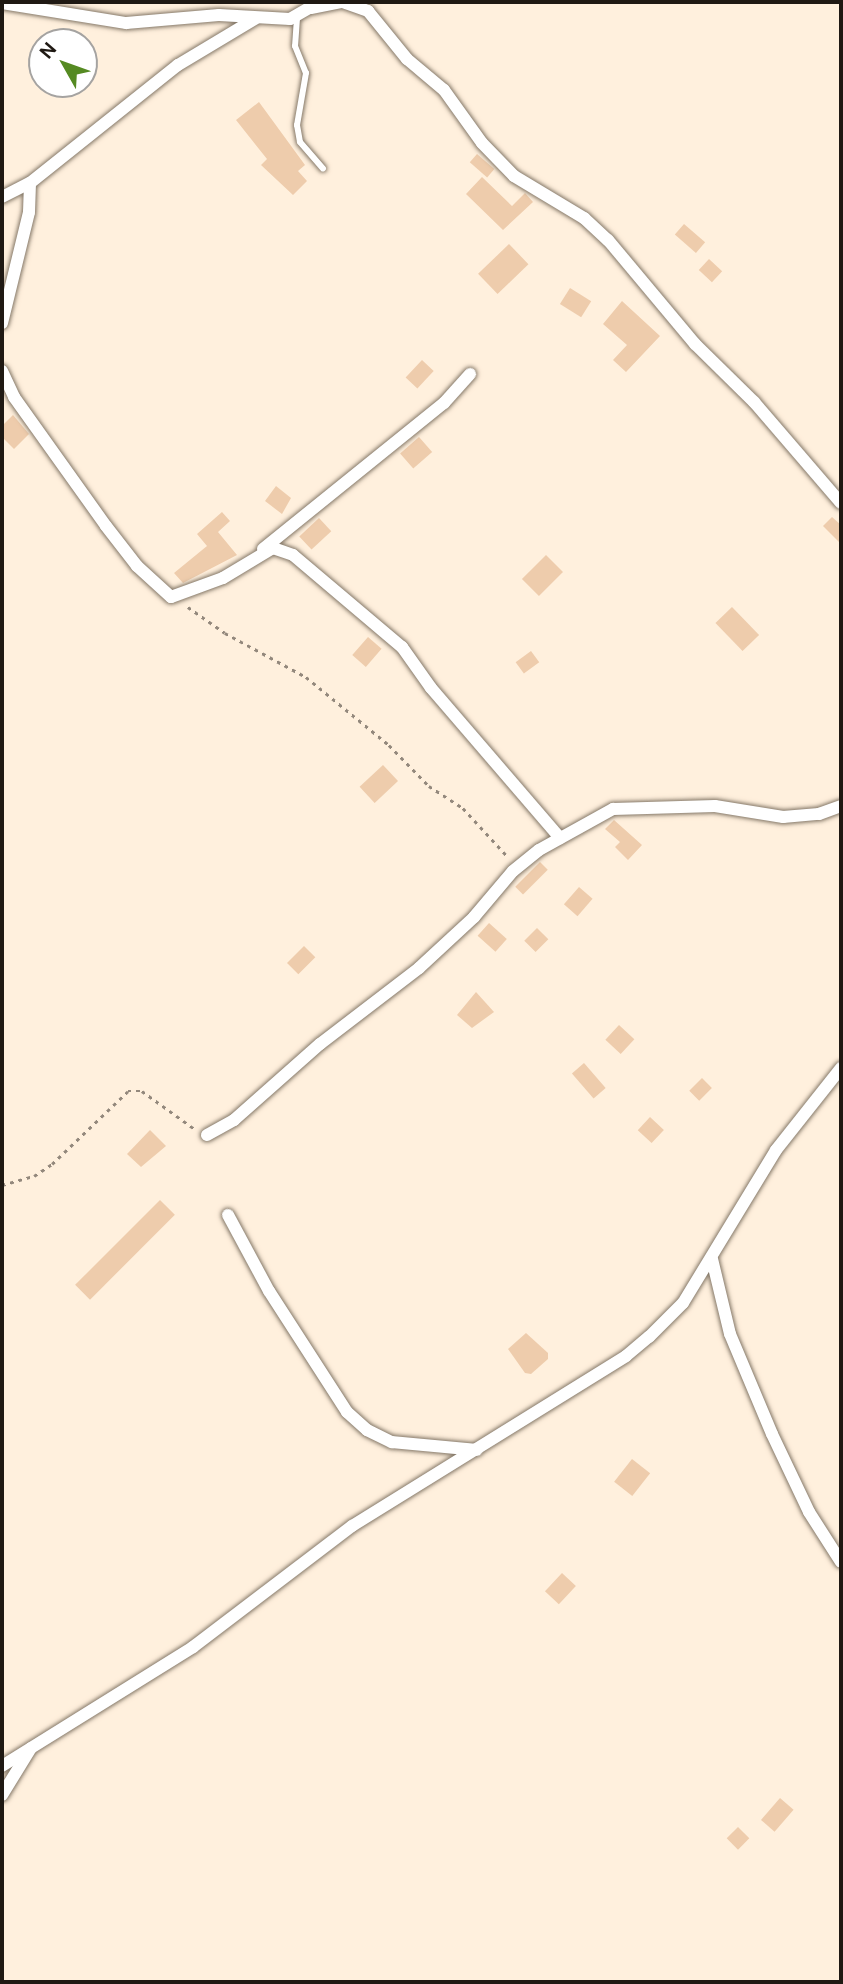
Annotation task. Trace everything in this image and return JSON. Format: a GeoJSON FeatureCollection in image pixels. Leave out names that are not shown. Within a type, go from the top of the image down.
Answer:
{"type":"FeatureCollection","features":[{"type":"Feature","properties":{"kind":"street"},"geometry":{"type":"LineString","coordinates":[[2,3],[126,23],[219,15],[254,19],[297,17],[315,5],[343,2],[368,11],[407,59],[444,90],[482,143],[514,176],[584,218],[608,240],[695,344],[754,402],[841,503]]}},
{"type":"Feature","properties":{"kind":"street"},"geometry":{"type":"LineString","coordinates":[[2,197],[30,183],[178,65],[254,19]]}},
{"type":"Feature","properties":{"kind":"street"},"geometry":{"type":"LineString","coordinates":[[2,316],[29,212],[30,183]]}},
{"type":"Feature","properties":{"kind":"street"},"geometry":{"type":"LineString","coordinates":[[2,370],[14,397],[106,526],[137,566],[171,597],[223,578],[252,558],[444,403],[470,374]]}},
{"type":"Feature","properties":{"kind":"street"},"geometry":{"type":"LineString","coordinates":[[252,558],[273,548],[293,555],[402,647],[431,688],[560,838]]}},
{"type":"Feature","properties":{"kind":"street"},"geometry":{"type":"LineString","coordinates":[[207,1135],[234,1120],[320,1044],[419,968],[519,866],[560,838],[613,808],[715,806],[783,817],[819,814],[841,806]]}},
{"type":"Feature","properties":{"kind":"street"},"geometry":{"type":"LineString","coordinates":[[2,1766],[193,1647],[318,1548],[626,1356],[683,1303],[776,1150],[841,1068]]}},
{"type":"Feature","properties":{"kind":"street"},"geometry":{"type":"LineString","coordinates":[[228,1215],[269,1291],[347,1412],[367,1430],[392,1442],[477,1450]]}},
{"type":"Feature","properties":{"kind":"street"},"geometry":{"type":"LineString","coordinates":[[712,1259],[730,1334],[772,1434],[809,1513],[841,1562]]}},
{"type":"Feature","properties":{"kind":"street"},"geometry":{"type":"LineString","coordinates":[[2,1795],[32,1745]]}},
{"type":"Feature","properties":{"kind":"lane"},"geometry":{"type":"LineString","coordinates":[[297,17],[295,47],[306,73],[297,125],[300,142],[323,168]]}},
{"type":"Feature","properties":{"kind":"path"},"geometry":{"type":"LineString","coordinates":[[171,597],[306,677],[389,745],[429,786],[463,808],[519,866]]}},
{"type":"Feature","properties":{"kind":"path"},"geometry":{"type":"LineString","coordinates":[[2,1185],[34,1176],[52,1164],[128,1091],[142,1091],[207,1135]]}},
{"type":"Feature","properties":{"kind":"building"},"geometry":{"type":"Polygon","coordinates":[[[259,102],[305,165],[298,171],[307,181],[293,195],[261,165],[267,159],[236,120],[259,102]]]}},
{"type":"Feature","properties":{"kind":"building"},"geometry":{"type":"Polygon","coordinates":[[[477,154],[494,169],[487,177],[470,162],[477,154]]]}},
{"type":"Feature","properties":{"kind":"building"},"geometry":{"type":"Polygon","coordinates":[[[482,177],[512,206],[525,193],[533,202],[503,230],[466,194],[482,177]]]}},
{"type":"Feature","properties":{"kind":"building"},"geometry":{"type":"Polygon","coordinates":[[[684,224],[705,242],[696,253],[675,235],[684,224]]]}},
{"type":"Feature","properties":{"kind":"building"},"geometry":{"type":"Polygon","coordinates":[[[509,244],[528,264],[498,294],[478,274],[509,244]]]}},
{"type":"Feature","properties":{"kind":"building"},"geometry":{"type":"Polygon","coordinates":[[[709,259],[722,271],[712,282],[699,270],[709,259]]]}},
{"type":"Feature","properties":{"kind":"building"},"geometry":{"type":"Polygon","coordinates":[[[570,288],[591,301],[581,317],[560,304],[570,288]]]}},
{"type":"Feature","properties":{"kind":"building"},"geometry":{"type":"Polygon","coordinates":[[[622,301],[660,336],[626,372],[613,360],[627,345],[603,324],[622,301]]]}},
{"type":"Feature","properties":{"kind":"building"},"geometry":{"type":"Polygon","coordinates":[[[422,360],[434,371],[417,388],[406,378],[422,360]]]}},
{"type":"Feature","properties":{"kind":"building"},"geometry":{"type":"Polygon","coordinates":[[[13,415],[29,434],[14,449],[2,437],[2,426],[13,415]]]}},
{"type":"Feature","properties":{"kind":"building"},"geometry":{"type":"Polygon","coordinates":[[[419,437],[432,452],[413,468],[400,453],[419,437]]]}},
{"type":"Feature","properties":{"kind":"building"},"geometry":{"type":"Polygon","coordinates":[[[276,486],[291,498],[282,514],[265,501],[276,486]]]}},
{"type":"Feature","properties":{"kind":"building"},"geometry":{"type":"Polygon","coordinates":[[[222,512],[230,521],[218,532],[237,555],[183,583],[174,573],[207,546],[197,534],[222,512]]]}},
{"type":"Feature","properties":{"kind":"building"},"geometry":{"type":"Polygon","coordinates":[[[832,517],[841,525],[841,544],[823,526],[832,517]]]}},
{"type":"Feature","properties":{"kind":"building"},"geometry":{"type":"Polygon","coordinates":[[[319,518],[331,531],[312,550],[299,536],[319,518]]]}},
{"type":"Feature","properties":{"kind":"building"},"geometry":{"type":"Polygon","coordinates":[[[546,555],[563,572],[539,596],[522,579],[546,555]]]}},
{"type":"Feature","properties":{"kind":"building"},"geometry":{"type":"Polygon","coordinates":[[[732,607],[759,635],[743,651],[715,623],[732,607]]]}},
{"type":"Feature","properties":{"kind":"building"},"geometry":{"type":"Polygon","coordinates":[[[368,637],[382,649],[366,667],[352,655],[368,637]]]}},
{"type":"Feature","properties":{"kind":"building"},"geometry":{"type":"Polygon","coordinates":[[[531,651],[539,662],[524,673],[516,662],[531,651]]]}},
{"type":"Feature","properties":{"kind":"building"},"geometry":{"type":"Polygon","coordinates":[[[383,765],[398,781],[375,803],[360,787],[383,765]]]}},
{"type":"Feature","properties":{"kind":"building"},"geometry":{"type":"Polygon","coordinates":[[[614,820],[642,845],[628,860],[615,847],[620,842],[605,829],[614,820]]]}},
{"type":"Feature","properties":{"kind":"building"},"geometry":{"type":"Polygon","coordinates":[[[540,862],[548,870],[523,895],[515,887],[540,862]]]}},
{"type":"Feature","properties":{"kind":"building"},"geometry":{"type":"Polygon","coordinates":[[[579,887],[593,899],[577,916],[564,904],[579,887]]]}},
{"type":"Feature","properties":{"kind":"building"},"geometry":{"type":"Polygon","coordinates":[[[489,923],[507,939],[495,952],[478,936],[489,923]]]}},
{"type":"Feature","properties":{"kind":"building"},"geometry":{"type":"Polygon","coordinates":[[[537,928],[548,939],[536,952],[524,941],[537,928]]]}},
{"type":"Feature","properties":{"kind":"building"},"geometry":{"type":"Polygon","coordinates":[[[304,946],[315,957],[298,974],[287,963],[304,946]]]}},
{"type":"Feature","properties":{"kind":"building"},"geometry":{"type":"Polygon","coordinates":[[[476,992],[494,1012],[472,1028],[457,1015],[476,992]]]}},
{"type":"Feature","properties":{"kind":"building"},"geometry":{"type":"Polygon","coordinates":[[[619,1025],[634,1039],[621,1054],[605,1040],[619,1025]]]}},
{"type":"Feature","properties":{"kind":"building"},"geometry":{"type":"Polygon","coordinates":[[[584,1063],[606,1088],[594,1098],[572,1073],[584,1063]]]}},
{"type":"Feature","properties":{"kind":"building"},"geometry":{"type":"Polygon","coordinates":[[[702,1078],[712,1088],[699,1101],[689,1091],[702,1078]]]}},
{"type":"Feature","properties":{"kind":"building"},"geometry":{"type":"Polygon","coordinates":[[[650,1117],[664,1130],[652,1143],[638,1130],[650,1117]]]}},
{"type":"Feature","properties":{"kind":"building"},"geometry":{"type":"Polygon","coordinates":[[[150,1130],[166,1146],[141,1167],[127,1154],[150,1130]]]}},
{"type":"Feature","properties":{"kind":"building"},"geometry":{"type":"Polygon","coordinates":[[[160,1200],[175,1215],[90,1300],[75,1285],[160,1200]]]}},
{"type":"Feature","properties":{"kind":"building"},"geometry":{"type":"Polygon","coordinates":[[[526,1333],[548,1353],[548,1359],[531,1374],[525,1373],[508,1349],[526,1333]]]}},
{"type":"Feature","properties":{"kind":"building"},"geometry":{"type":"Polygon","coordinates":[[[632,1459],[650,1473],[632,1496],[614,1482],[632,1459]]]}},
{"type":"Feature","properties":{"kind":"building"},"geometry":{"type":"Polygon","coordinates":[[[562,1573],[576,1586],[559,1604],[545,1591],[562,1573]]]}},
{"type":"Feature","properties":{"kind":"building"},"geometry":{"type":"Polygon","coordinates":[[[780,1798],[794,1810],[775,1832],[761,1820],[780,1798]]]}},
{"type":"Feature","properties":{"kind":"building"},"geometry":{"type":"Polygon","coordinates":[[[738,1827],[749,1838],[738,1850],[727,1838],[738,1827]]]}}]}
